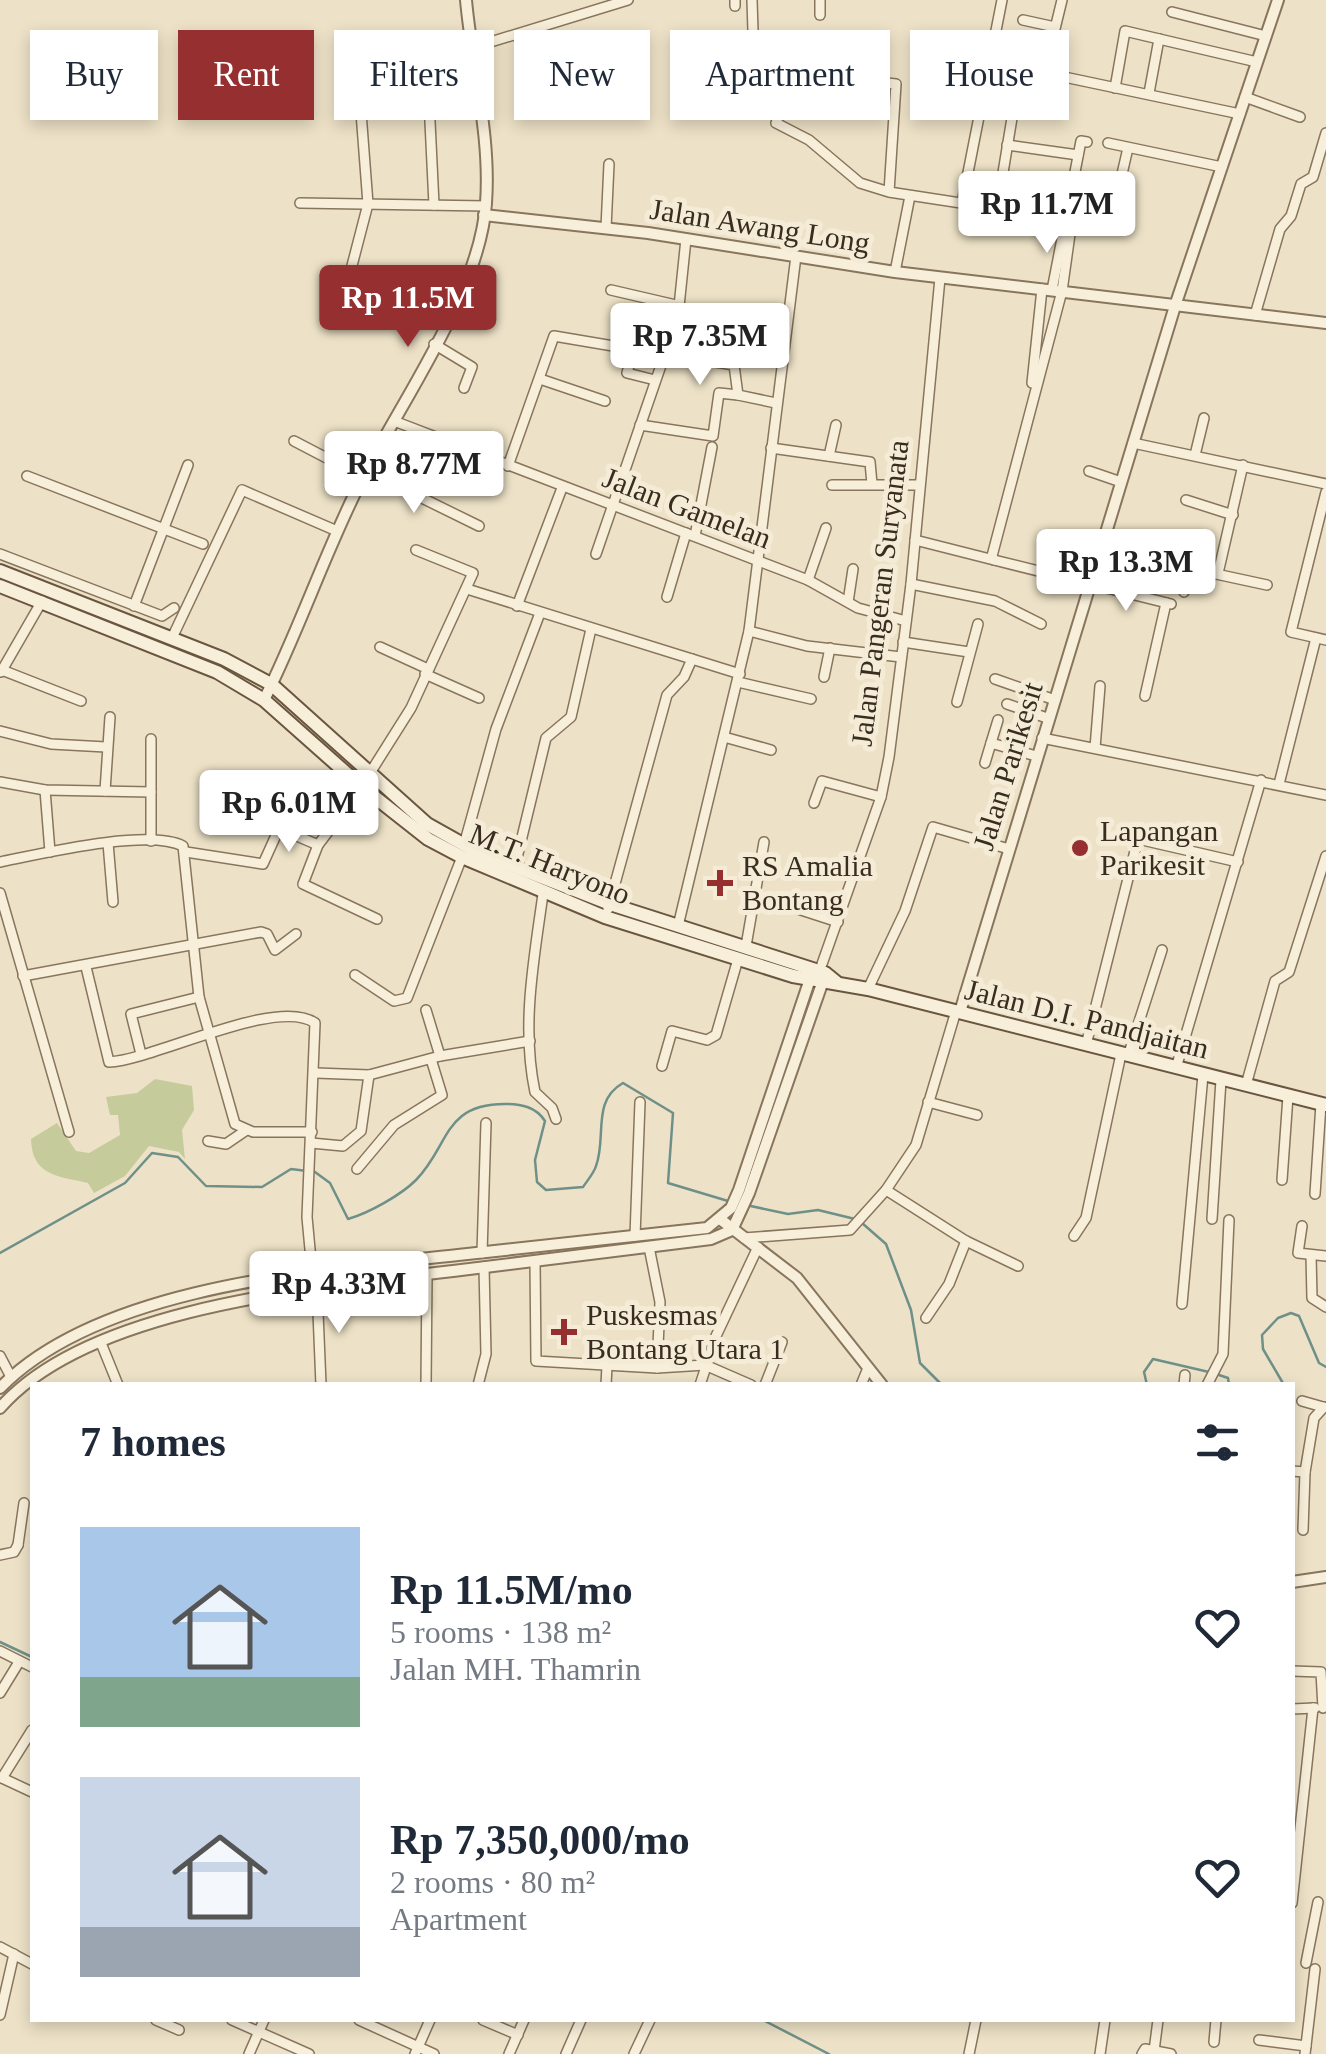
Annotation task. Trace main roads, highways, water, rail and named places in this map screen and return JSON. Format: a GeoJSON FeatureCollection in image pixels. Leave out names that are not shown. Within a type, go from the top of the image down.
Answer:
{"type":"FeatureCollection","features":[{"type":"Feature","properties":{"kind":"main road","name":"M.T. Haryono"},"geometry":{"type":"LineString","coordinates":[[0,571],[172,638],[272,684],[427,824],[463,851],[542,894],[678,926],[742,953]]}},
{"type":"Feature","properties":{"kind":"main road","name":"M.T. Haryono"},"geometry":{"type":"LineString","coordinates":[[0,586],[217,672],[264,700],[362,787],[428,839],[514,866],[608,910],[821,976]]}},
{"type":"Feature","properties":{"kind":"main road","name":"Jalan D.I. Pandjaitan"},"geometry":{"type":"LineString","coordinates":[[821,976],[1324,1104]]}},
{"type":"Feature","properties":{"kind":"waterway"},"geometry":{"type":"LineString","coordinates":[[315,1172],[330,1183],[348,1219],[375,1208],[416,1180],[450,1129],[470,1111],[511,1104],[533,1109],[545,1121],[535,1160],[537,1182],[546,1190],[583,1187],[596,1166],[607,1099],[623,1083],[673,1113],[668,1183],[728,1201]]}},
{"type":"Feature","properties":{"kind":"waterway"},"geometry":{"type":"LineString","coordinates":[[0,1253],[125,1183],[152,1153],[178,1157],[206,1186],[262,1187],[291,1169],[307,1171]]}},
{"type":"Feature","properties":{"kind":"waterway"},"geometry":{"type":"LineString","coordinates":[[746,1205],[788,1214],[818,1210],[855,1219]]}},
{"type":"Feature","properties":{"kind":"waterway"},"geometry":{"type":"LineString","coordinates":[[862,1223],[886,1244],[911,1310],[920,1363],[939,1382]]}},
{"type":"Feature","properties":{"kind":"waterway"},"geometry":{"type":"LineString","coordinates":[[1282,1382],[1263,1349],[1262,1335],[1278,1318],[1291,1313],[1299,1316],[1319,1363],[1326,1367]]}},
{"type":"Feature","properties":{"kind":"waterway"},"geometry":{"type":"LineString","coordinates":[[1146,1382],[1144,1372],[1153,1359],[1209,1372]]}},
{"type":"Feature","properties":{"kind":"waterway"},"geometry":{"type":"LineString","coordinates":[[1216,1374],[1228,1378],[1229,1382]]}},
{"type":"Feature","properties":{"kind":"waterway"},"geometry":{"type":"LineString","coordinates":[[0,1642],[30,1656]]}},
{"type":"Feature","properties":{"kind":"waterway"},"geometry":{"type":"LineString","coordinates":[[767,2022],[829,2054]]}},
{"type":"Feature","properties":{"kind":"place","name":"Lapangan Parikesit"},"geometry":{"type":"Point","coordinates":[1080,848]}},
{"type":"Feature","properties":{"kind":"place","name":"RS Amalia Bontang"},"geometry":{"type":"Point","coordinates":[720,883]}},
{"type":"Feature","properties":{"kind":"place","name":"Puskesmas Bontang Utara 1"},"geometry":{"type":"Point","coordinates":[564,1332]}}]}
